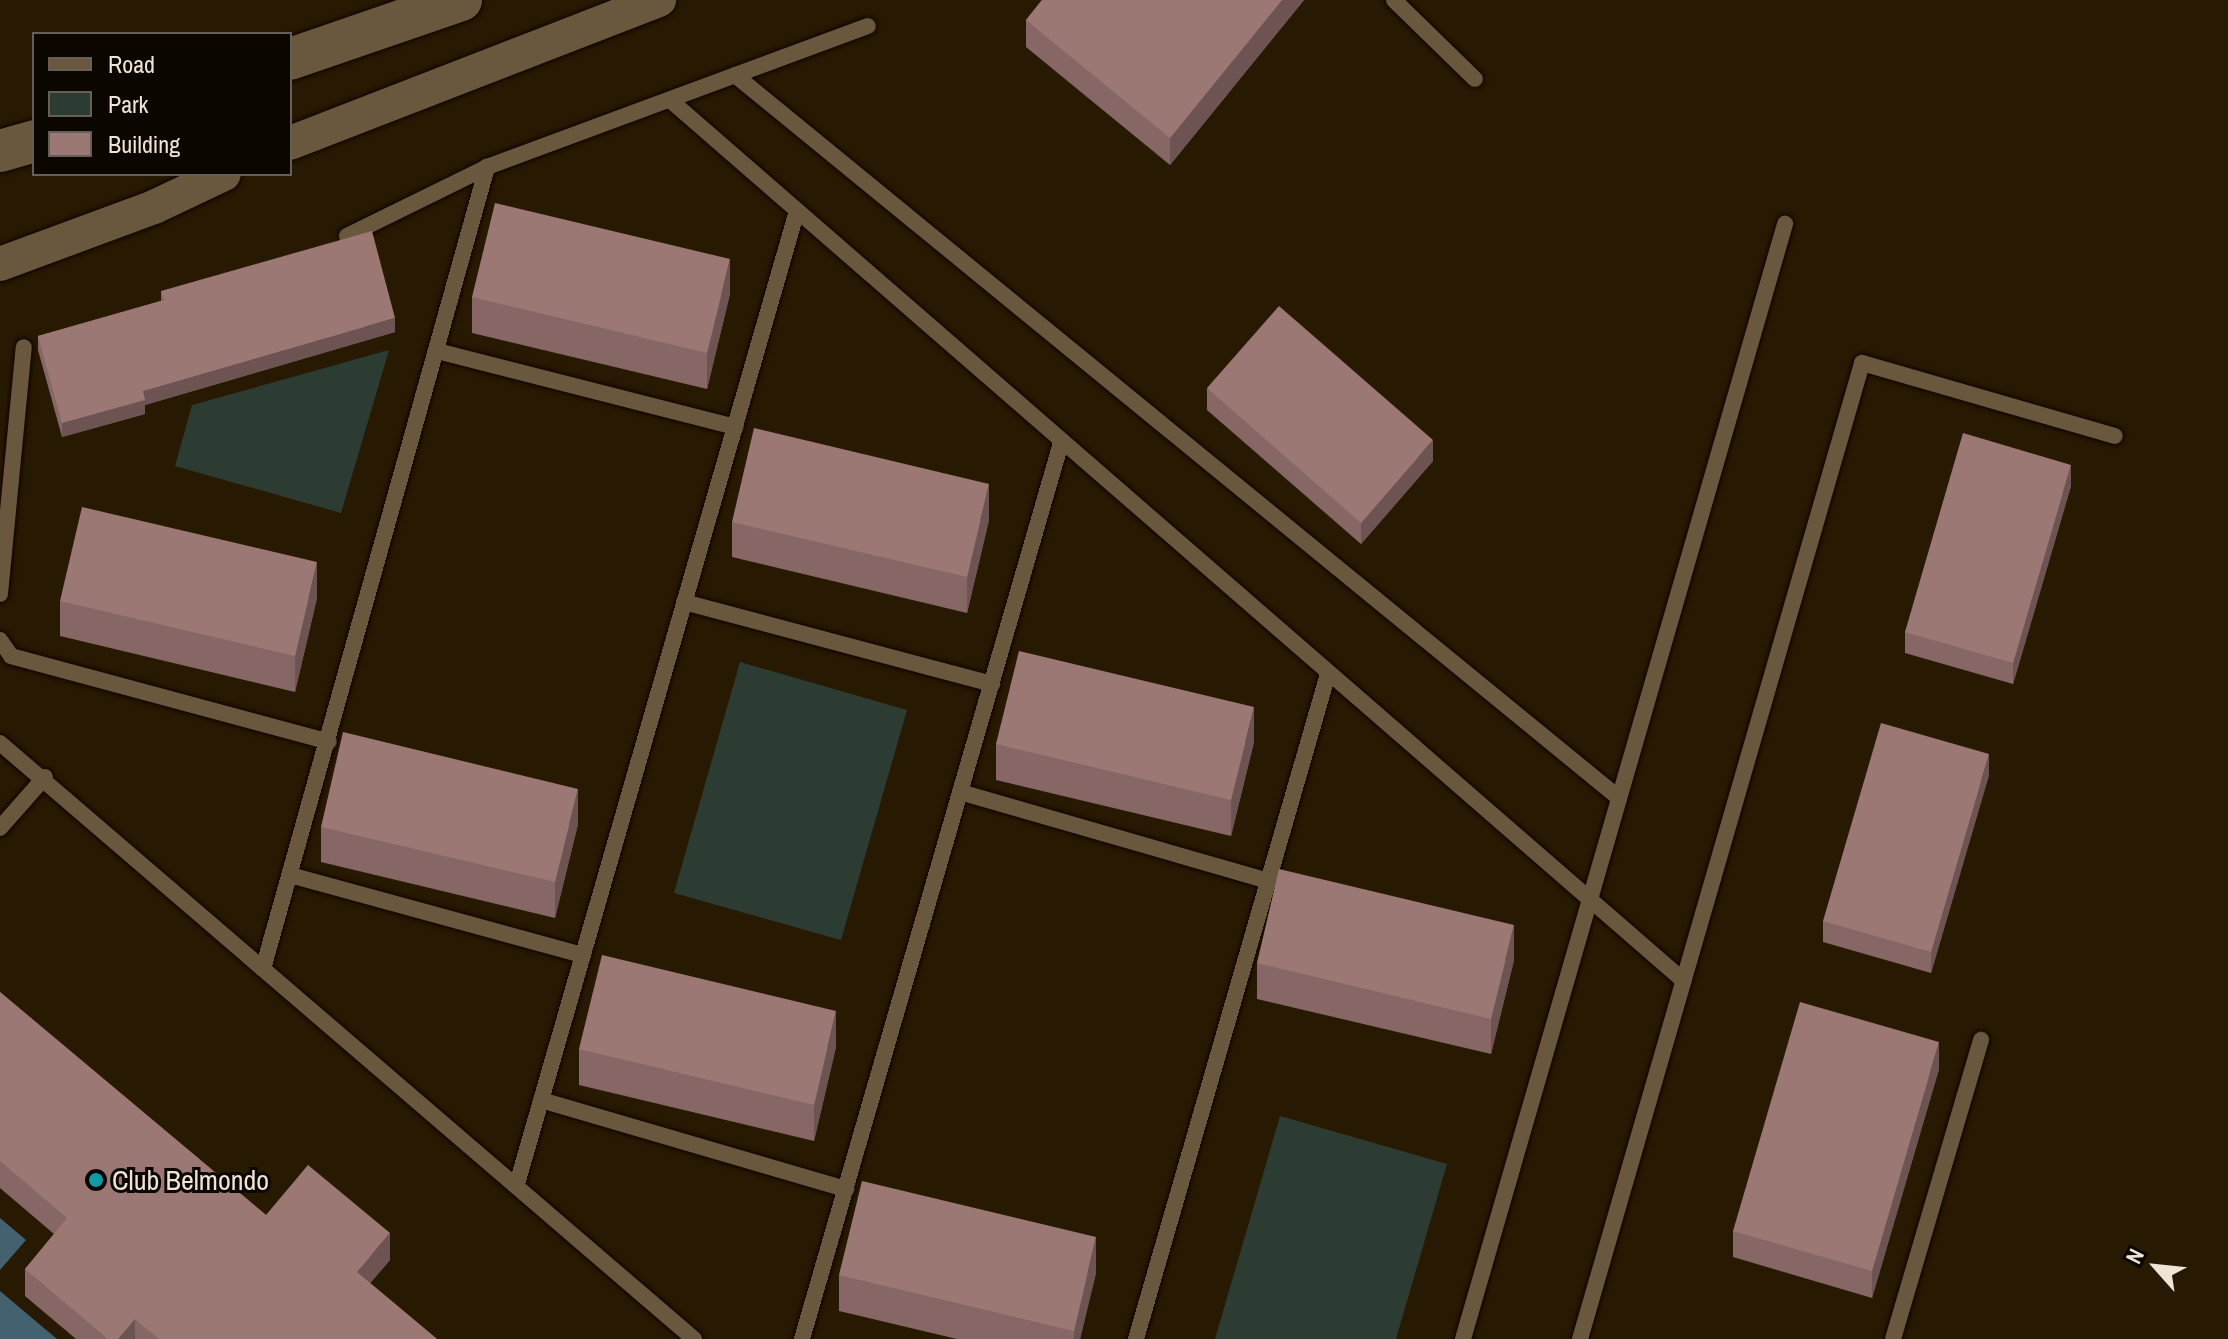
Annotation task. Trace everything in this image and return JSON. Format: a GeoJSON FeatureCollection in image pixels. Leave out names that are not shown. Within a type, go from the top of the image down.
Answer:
{"type":"FeatureCollection","features":[{"type":"Feature","properties":{"kind":"street"},"geometry":{"type":"LineString","coordinates":[[292,58],[461,0]]}},
{"type":"Feature","properties":{"kind":"street"},"geometry":{"type":"LineString","coordinates":[[292,142],[659,0]]}},
{"type":"Feature","properties":{"kind":"street"},"geometry":{"type":"LineString","coordinates":[[0,151],[32,142]]}},
{"type":"Feature","properties":{"kind":"street"},"geometry":{"type":"LineString","coordinates":[[0,264],[154,207],[220,176]]}},
{"type":"Feature","properties":{"kind":"lane"},"geometry":{"type":"LineString","coordinates":[[1394,0],[1475,79]]}},
{"type":"Feature","properties":{"kind":"lane"},"geometry":{"type":"LineString","coordinates":[[347,236],[487,167],[868,26]]}},
{"type":"Feature","properties":{"kind":"lane"},"geometry":{"type":"LineString","coordinates":[[735,75],[1619,798]]}},
{"type":"Feature","properties":{"kind":"lane"},"geometry":{"type":"LineString","coordinates":[[670,100],[796,214],[1684,981]]}},
{"type":"Feature","properties":{"kind":"lane"},"geometry":{"type":"LineString","coordinates":[[263,969],[329,742],[487,167]]}},
{"type":"Feature","properties":{"kind":"lane"},"geometry":{"type":"LineString","coordinates":[[517,1184],[796,214]]}},
{"type":"Feature","properties":{"kind":"lane"},"geometry":{"type":"LineString","coordinates":[[1463,1339],[1785,224]]}},
{"type":"Feature","properties":{"kind":"lane"},"geometry":{"type":"LineString","coordinates":[[0,594],[24,347]]}},
{"type":"Feature","properties":{"kind":"lane"},"geometry":{"type":"LineString","coordinates":[[437,351],[735,427]]}},
{"type":"Feature","properties":{"kind":"lane"},"geometry":{"type":"LineString","coordinates":[[1580,1339],[1862,363],[2115,436]]}},
{"type":"Feature","properties":{"kind":"lane"},"geometry":{"type":"LineString","coordinates":[[802,1339],[1061,443]]}},
{"type":"Feature","properties":{"kind":"lane"},"geometry":{"type":"LineString","coordinates":[[684,602],[992,684]]}},
{"type":"Feature","properties":{"kind":"lane"},"geometry":{"type":"LineString","coordinates":[[0,640],[11,656],[329,742]]}},
{"type":"Feature","properties":{"kind":"lane"},"geometry":{"type":"LineString","coordinates":[[1136,1339],[1328,674]]}},
{"type":"Feature","properties":{"kind":"lane"},"geometry":{"type":"LineString","coordinates":[[0,743],[45,777],[263,969],[694,1339]]}},
{"type":"Feature","properties":{"kind":"lane"},"geometry":{"type":"LineString","coordinates":[[0,828],[45,777]]}},
{"type":"Feature","properties":{"kind":"lane"},"geometry":{"type":"LineString","coordinates":[[960,792],[1268,881]]}},
{"type":"Feature","properties":{"kind":"lane"},"geometry":{"type":"LineString","coordinates":[[290,875],[583,955]]}},
{"type":"Feature","properties":{"kind":"lane"},"geometry":{"type":"LineString","coordinates":[[1893,1339],[1981,1040]]}},
{"type":"Feature","properties":{"kind":"lane"},"geometry":{"type":"LineString","coordinates":[[541,1100],[846,1189]]}},
{"type":"Feature","properties":{"kind":"green space"},"geometry":{"type":"Polygon","coordinates":[[[389,350],[341,513],[175,466],[192,405],[389,350]]]}},
{"type":"Feature","properties":{"kind":"green space"},"geometry":{"type":"Polygon","coordinates":[[[740,662],[907,710],[841,940],[674,893],[740,662]]]}},
{"type":"Feature","properties":{"kind":"green space"},"geometry":{"type":"Polygon","coordinates":[[[1280,1116],[1447,1164],[1396,1339],[1215,1339],[1280,1116]]]}},
{"type":"Feature","properties":{"kind":"water"},"geometry":{"type":"Polygon","coordinates":[[[0,1218],[26,1240],[0,1270],[0,1218]]]}},
{"type":"Feature","properties":{"kind":"water"},"geometry":{"type":"Polygon","coordinates":[[[0,1291],[57,1339],[0,1339],[0,1291]]]}},
{"type":"Feature","properties":{"kind":"building"},"geometry":{"type":"Polygon","coordinates":[[[1042,0],[1282,0],[1170,138],[1026,20],[1042,0]]]}},
{"type":"Feature","properties":{"kind":"building"},"geometry":{"type":"Polygon","coordinates":[[[495,203],[730,259],[707,353],[472,297],[495,203]]]}},
{"type":"Feature","properties":{"kind":"building"},"geometry":{"type":"Polygon","coordinates":[[[372,231],[395,318],[143,391],[145,400],[62,423],[38,336],[164,300],[161,291],[372,231]]]}},
{"type":"Feature","properties":{"kind":"building"},"geometry":{"type":"Polygon","coordinates":[[[1279,306],[1433,440],[1361,523],[1207,388],[1279,306]]]}},
{"type":"Feature","properties":{"kind":"building"},"geometry":{"type":"Polygon","coordinates":[[[754,428],[989,484],[967,577],[732,522],[754,428]]]}},
{"type":"Feature","properties":{"kind":"building"},"geometry":{"type":"Polygon","coordinates":[[[1963,433],[2071,465],[2013,663],[1905,632],[1963,433]]]}},
{"type":"Feature","properties":{"kind":"building"},"geometry":{"type":"Polygon","coordinates":[[[82,507],[317,562],[295,656],[60,601],[82,507]]]}},
{"type":"Feature","properties":{"kind":"building"},"geometry":{"type":"Polygon","coordinates":[[[1019,651],[1254,707],[1231,800],[996,744],[1019,651]]]}},
{"type":"Feature","properties":{"kind":"building"},"geometry":{"type":"Polygon","coordinates":[[[1881,723],[1989,754],[1931,952],[1823,921],[1881,723]]]}},
{"type":"Feature","properties":{"kind":"building"},"geometry":{"type":"Polygon","coordinates":[[[343,732],[578,789],[555,882],[321,827],[343,732]]]}},
{"type":"Feature","properties":{"kind":"building"},"geometry":{"type":"Polygon","coordinates":[[[1279,869],[1514,925],[1491,1019],[1257,963],[1279,869]]]}},
{"type":"Feature","properties":{"kind":"building"},"geometry":{"type":"Polygon","coordinates":[[[602,955],[836,1011],[814,1105],[579,1049],[602,955]]]}},
{"type":"Feature","properties":{"kind":"building","name":"Club Belmondo"},"geometry":{"type":"Polygon","coordinates":[[[0,992],[266,1215],[308,1165],[390,1233],[357,1272],[437,1339],[159,1339],[135,1319],[118,1339],[108,1339],[25,1269],[67,1218],[0,1161],[0,992]]]}},
{"type":"Feature","properties":{"kind":"building"},"geometry":{"type":"Polygon","coordinates":[[[1800,1002],[1939,1042],[1872,1271],[1733,1231],[1800,1002]]]}},
{"type":"Feature","properties":{"kind":"building"},"geometry":{"type":"Polygon","coordinates":[[[862,1181],[1096,1237],[1074,1331],[839,1275],[862,1181]]]}},
{"type":"Feature","properties":{"kind":"place","name":"Club Belmondo"},"geometry":{"type":"Point","coordinates":[96,1180]}}]}
